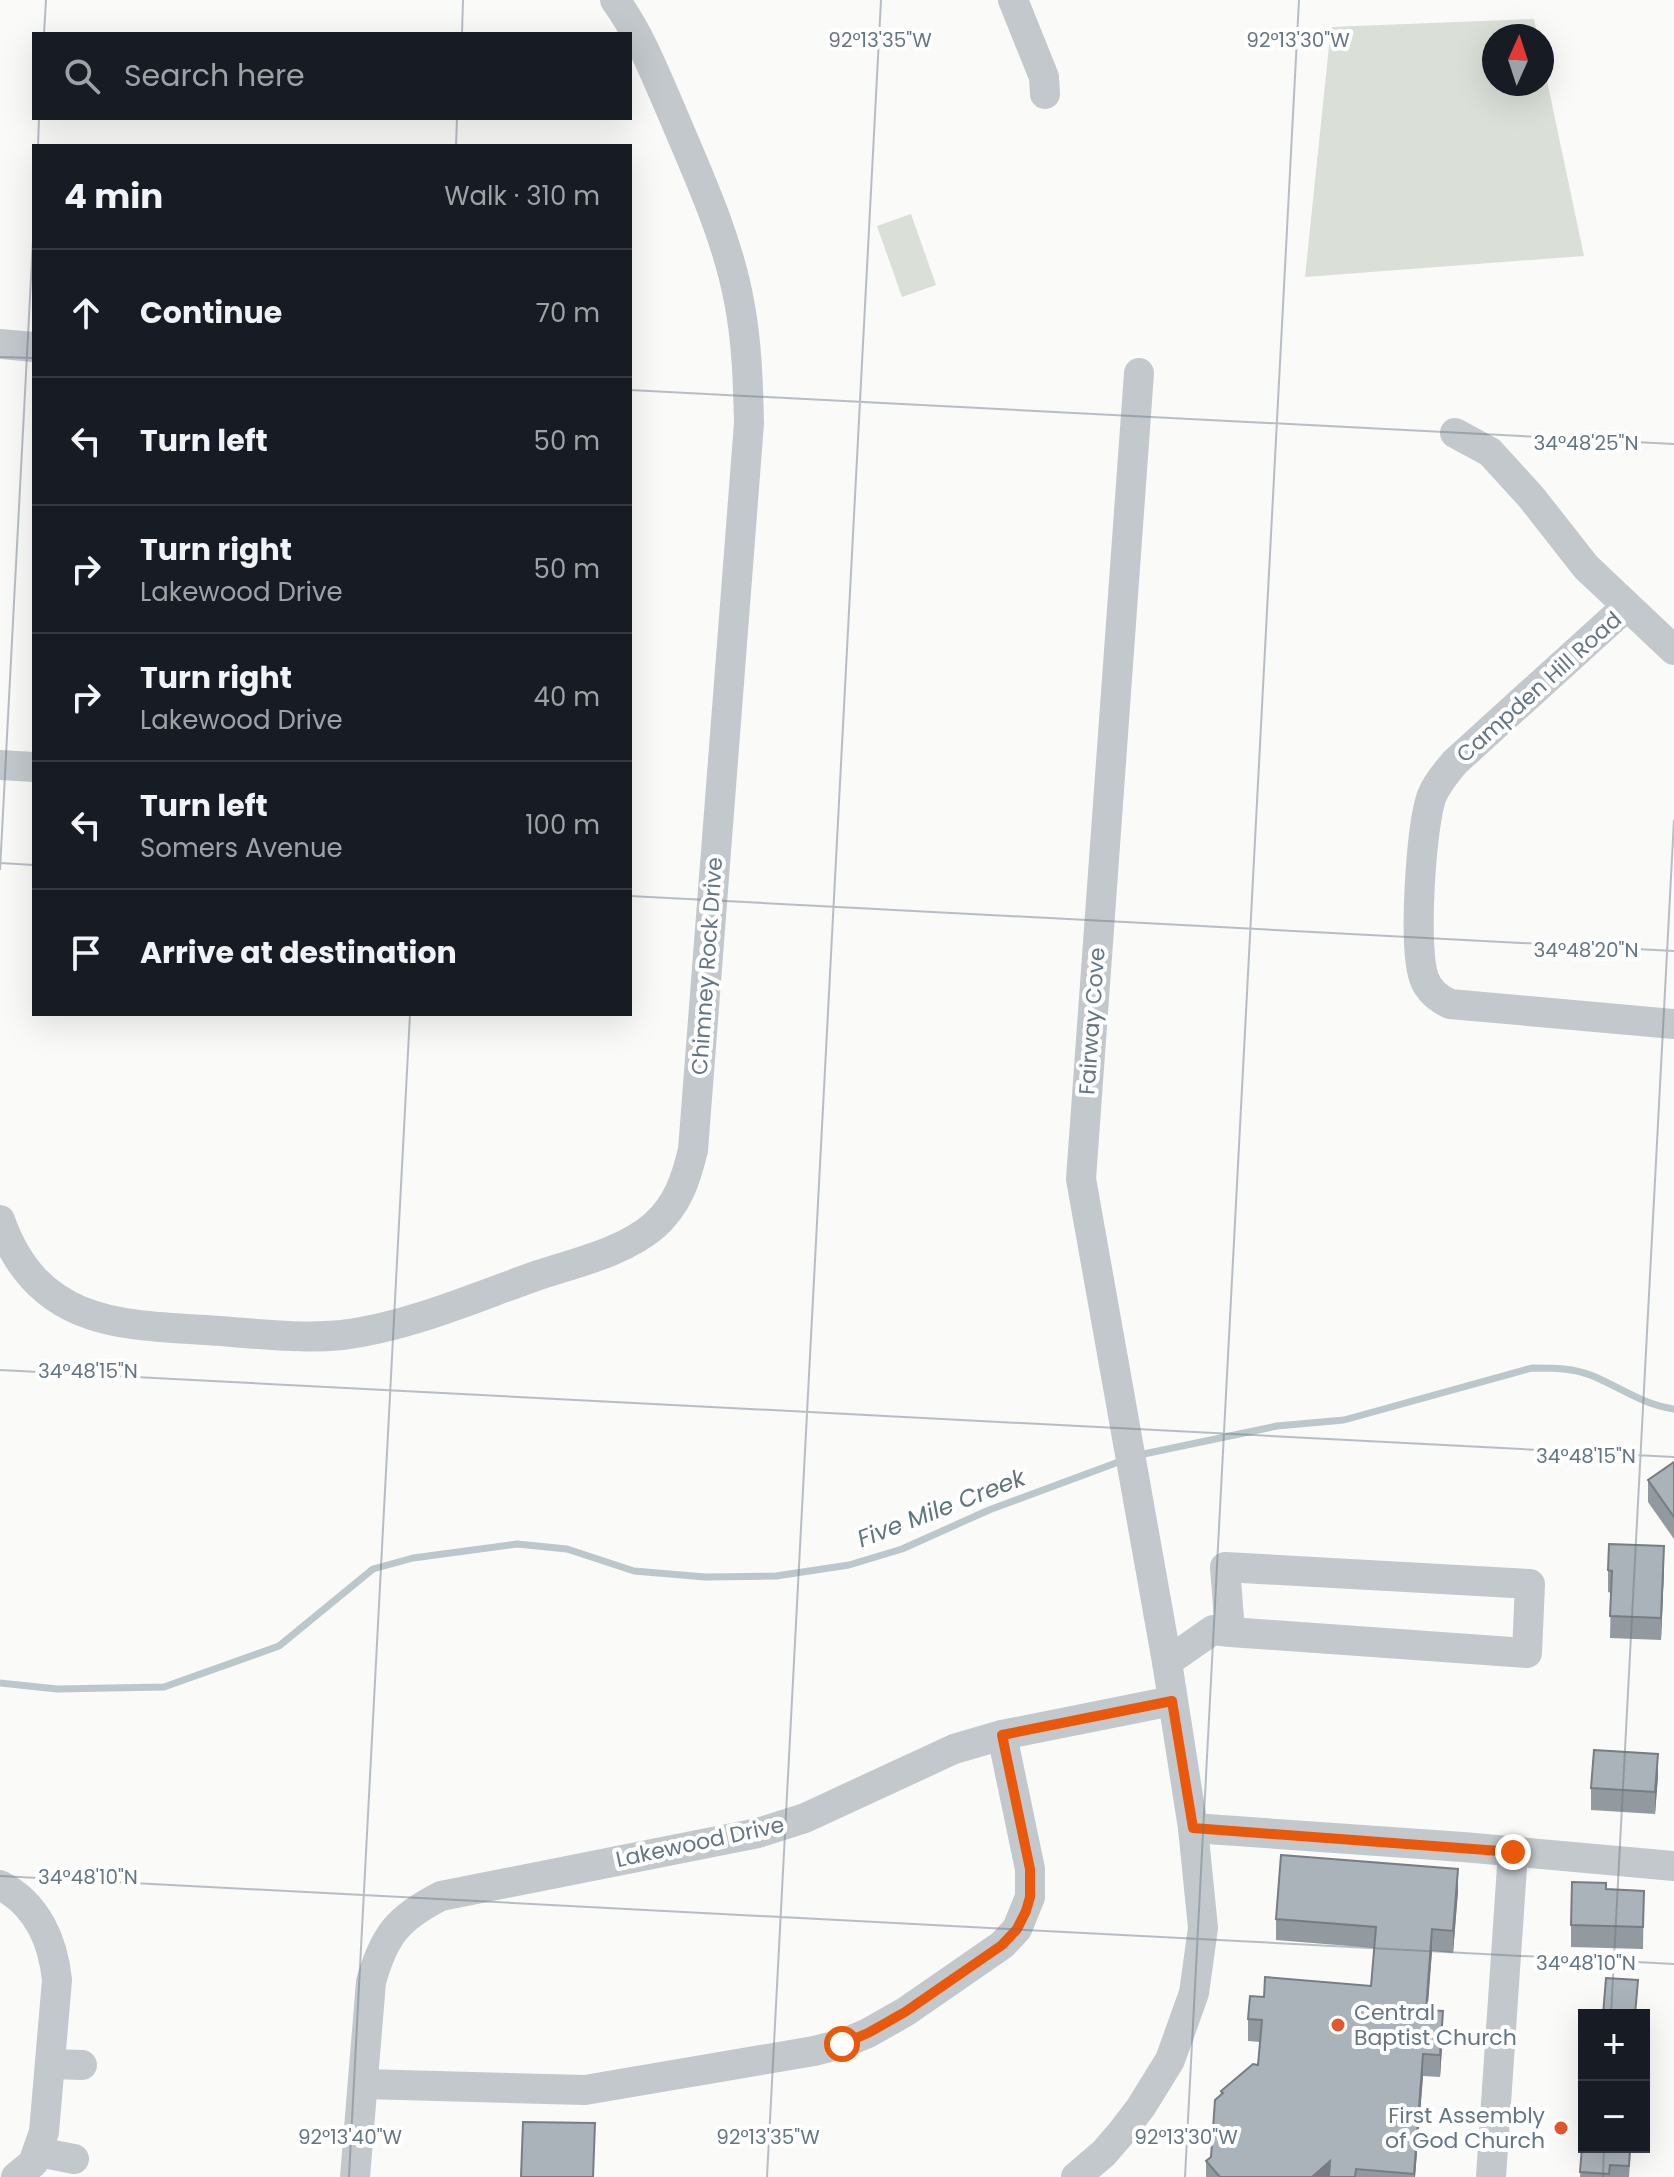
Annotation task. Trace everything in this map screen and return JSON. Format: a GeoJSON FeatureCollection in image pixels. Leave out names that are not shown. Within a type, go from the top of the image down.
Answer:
{"type":"FeatureCollection","features":[{"type":"Feature","properties":{"kind":"street","name":"Chimney Rock Drive"},"geometry":{"type":"LineString","coordinates":[[0,1220],[11,1248],[44,1289],[86,1315],[127,1325],[305,1337],[343,1335],[389,1326],[619,1247],[655,1225],[679,1196],[693,1150],[749,423],[747,359],[739,299],[723,240],[665,96],[628,18],[615,0]]}},
{"type":"Feature","properties":{"kind":"street"},"geometry":{"type":"LineString","coordinates":[[1013,0],[1044,77],[1045,94]]}},
{"type":"Feature","properties":{"kind":"street"},"geometry":{"type":"LineString","coordinates":[[0,344],[32,347]]}},
{"type":"Feature","properties":{"kind":"street","name":"Fairway Cove"},"geometry":{"type":"LineString","coordinates":[[1139,373],[1081,1179],[1172,1701]]}},
{"type":"Feature","properties":{"kind":"street"},"geometry":{"type":"LineString","coordinates":[[1455,433],[1490,452],[1531,497],[1586,567],[1674,650]]}},
{"type":"Feature","properties":{"kind":"street","name":"Campden Hill Road"},"geometry":{"type":"LineString","coordinates":[[1627,606],[1455,762],[1432,795],[1423,830],[1419,952],[1424,979],[1434,994],[1450,1004],[1674,1024]]}},
{"type":"Feature","properties":{"kind":"street"},"geometry":{"type":"LineString","coordinates":[[0,765],[32,767]]}},
{"type":"Feature","properties":{"kind":"street"},"geometry":{"type":"LineString","coordinates":[[1167,1662],[1213,1630],[1230,1632],[1527,1653],[1530,1584],[1225,1567],[1230,1632]]}},
{"type":"Feature","properties":{"kind":"street"},"geometry":{"type":"LineString","coordinates":[[1088,2173],[1159,2080],[1170,2060],[1194,1993],[1203,1928],[1193,1828],[1172,1701]]}},
{"type":"Feature","properties":{"kind":"street","name":"Lakewood Drive"},"geometry":{"type":"LineString","coordinates":[[355,2177],[371,1982],[386,1939],[413,1910],[441,1896],[758,1833],[815,1814],[934,1757],[1002,1735],[1172,1701]]}},
{"type":"Feature","properties":{"kind":"street"},"geometry":{"type":"LineString","coordinates":[[363,2084],[585,2090],[615,2087],[814,2051],[868,2033],[905,2012],[1002,1945],[1017,1929],[1026,1911],[1030,1897],[1030,1869],[1002,1735]]}},
{"type":"Feature","properties":{"kind":"street"},"geometry":{"type":"LineString","coordinates":[[1193,1828],[1674,1866]]}},
{"type":"Feature","properties":{"kind":"street"},"geometry":{"type":"LineString","coordinates":[[1491,2177],[1513,1852]]}},
{"type":"Feature","properties":{"kind":"street"},"geometry":{"type":"LineString","coordinates":[[0,1885],[26,1904],[45,1929],[55,1956],[57,1980],[44,2132],[33,2163],[16,2177]]}},
{"type":"Feature","properties":{"kind":"street"},"geometry":{"type":"LineString","coordinates":[[50,2064],[82,2065]]}},
{"type":"Feature","properties":{"kind":"street"},"geometry":{"type":"LineString","coordinates":[[38,2152],[74,2159]]}},
{"type":"Feature","properties":{"kind":"shaded area"},"geometry":{"type":"Polygon","coordinates":[[[1534,19],[1535,24],[1482,24],[1482,96],[1550,96],[1584,256],[1305,277],[1331,27],[1534,19]]]}},
{"type":"Feature","properties":{"kind":"shaded area"},"geometry":{"type":"Polygon","coordinates":[[[911,214],[936,285],[902,297],[877,226],[911,214]]]}},
{"type":"Feature","properties":{"kind":"building"},"geometry":{"type":"Polygon","coordinates":[[[1674,1462],[1674,1517],[1648,1480],[1674,1462]]]}},
{"type":"Feature","properties":{"kind":"building"},"geometry":{"type":"Polygon","coordinates":[[[1609,1544],[1664,1546],[1661,1618],[1610,1616],[1612,1571],[1608,1570],[1609,1544]]]}},
{"type":"Feature","properties":{"kind":"building"},"geometry":{"type":"Polygon","coordinates":[[[1594,1750],[1658,1754],[1655,1792],[1591,1788],[1594,1750]]]}},
{"type":"Feature","properties":{"kind":"building","name":"Central Baptist Church"},"geometry":{"type":"Polygon","coordinates":[[[1281,1855],[1458,1869],[1453,1931],[1432,1929],[1426,2010],[1443,2011],[1440,2055],[1423,2054],[1414,2174],[1356,2169],[1355,2177],[1329,2177],[1330,2161],[1312,2177],[1220,2177],[1206,2161],[1211,2157],[1215,2100],[1223,2093],[1221,2091],[1253,2064],[1258,2065],[1262,2020],[1248,2019],[1250,1996],[1264,1997],[1265,1977],[1371,1986],[1376,1927],[1276,1919],[1281,1855]]]}},
{"type":"Feature","properties":{"kind":"building"},"geometry":{"type":"Polygon","coordinates":[[[1572,1882],[1606,1883],[1606,1889],[1644,1891],[1643,1927],[1571,1925],[1572,1882]]]}},
{"type":"Feature","properties":{"kind":"building"},"geometry":{"type":"Polygon","coordinates":[[[1606,1978],[1638,1980],[1636,2009],[1603,2009],[1606,1978]]]}},
{"type":"Feature","properties":{"kind":"building"},"geometry":{"type":"Polygon","coordinates":[[[523,2122],[595,2123],[593,2177],[521,2177],[523,2122]]]}},
{"type":"Feature","properties":{"kind":"building"},"geometry":{"type":"Polygon","coordinates":[[[1582,2153],[1630,2153],[1629,2166],[1610,2165],[1609,2174],[1580,2172],[1582,2153]]]}},
{"type":"Feature","properties":{"kind":"waterway","name":"Five Mile Creek"},"geometry":{"type":"LineString","coordinates":[[1139,1455],[1277,1426],[1344,1420],[1532,1368],[1586,1373],[1643,1400],[1674,1409]]}},
{"type":"Feature","properties":{"kind":"waterway","name":"Five Mile Creek"},"geometry":{"type":"LineString","coordinates":[[0,1683],[57,1689],[164,1687],[279,1646],[373,1569],[413,1558],[517,1544],[567,1549],[634,1571],[705,1577],[776,1576],[849,1565],[902,1549],[989,1510],[1124,1460]]}},
{"type":"Feature","properties":{"kind":"place","name":"Central Baptist Church"},"geometry":{"type":"Point","coordinates":[1338,2025]}},
{"type":"Feature","properties":{"kind":"place","name":"First Assembly of God Church"},"geometry":{"type":"Point","coordinates":[1561,2128]}},
{"type":"Feature","properties":{"kind":"route"},"geometry":{"type":"LineString","coordinates":[[842,2044],[905,2012],[1002,1945],[1017,1929],[1030,1897],[1030,1869],[1002,1735],[1172,1701],[1193,1828],[1513,1852]]}}]}
